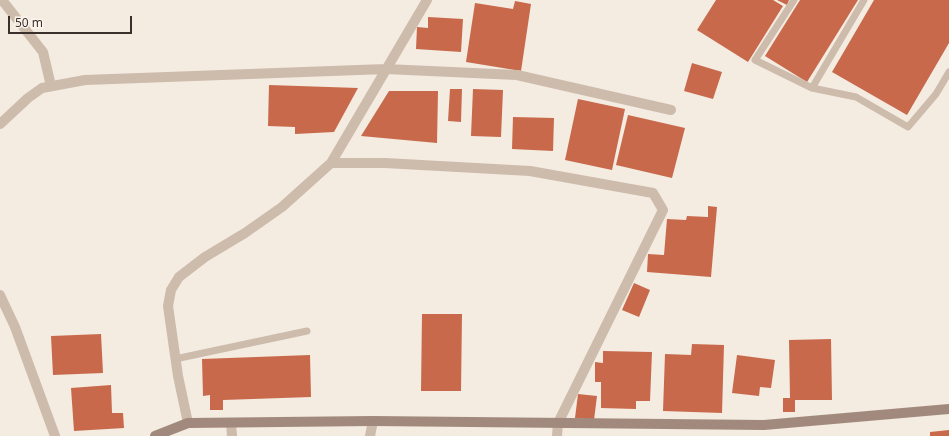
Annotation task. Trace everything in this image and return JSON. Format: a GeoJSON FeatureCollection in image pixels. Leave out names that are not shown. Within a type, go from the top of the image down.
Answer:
{"type":"FeatureCollection","features":[{"type":"Feature","properties":{"kind":"main road"},"geometry":{"type":"LineString","coordinates":[[155,436],[188,423],[373,421],[764,425],[949,409]]}},
{"type":"Feature","properties":{"kind":"street"},"geometry":{"type":"LineString","coordinates":[[2,0],[43,52],[52,86]]}},
{"type":"Feature","properties":{"kind":"street"},"geometry":{"type":"LineString","coordinates":[[188,423],[175,359],[168,306],[171,290],[179,277],[205,257],[282,207],[331,163],[427,0]]}},
{"type":"Feature","properties":{"kind":"street"},"geometry":{"type":"LineString","coordinates":[[0,124],[28,98],[42,88],[85,80],[386,69],[517,75],[670,110]]}},
{"type":"Feature","properties":{"kind":"street"},"geometry":{"type":"LineString","coordinates":[[331,163],[385,163],[530,171],[652,193],[663,210],[558,423],[557,436]]}},
{"type":"Feature","properties":{"kind":"street"},"geometry":{"type":"LineString","coordinates":[[0,296],[15,327],[55,436]]}},
{"type":"Feature","properties":{"kind":"street"},"geometry":{"type":"LineString","coordinates":[[370,436],[373,421]]}},
{"type":"Feature","properties":{"kind":"street"},"geometry":{"type":"LineString","coordinates":[[231,423],[232,436]]}},
{"type":"Feature","properties":{"kind":"lane"},"geometry":{"type":"LineString","coordinates":[[794,0],[755,60],[812,88],[856,97],[908,127],[936,94],[949,72]]}},
{"type":"Feature","properties":{"kind":"lane"},"geometry":{"type":"LineString","coordinates":[[812,88],[864,0]]}},
{"type":"Feature","properties":{"kind":"lane"},"geometry":{"type":"LineString","coordinates":[[175,359],[306,331]]}},
{"type":"Feature","properties":{"kind":"building"},"geometry":{"type":"Polygon","coordinates":[[[716,0],[773,0],[783,6],[748,62],[697,30],[716,0]]]}},
{"type":"Feature","properties":{"kind":"building"},"geometry":{"type":"Polygon","coordinates":[[[777,0],[789,0],[787,5],[777,0]]]}},
{"type":"Feature","properties":{"kind":"building"},"geometry":{"type":"Polygon","coordinates":[[[800,0],[858,0],[807,82],[765,56],[800,0]]]}},
{"type":"Feature","properties":{"kind":"building"},"geometry":{"type":"Polygon","coordinates":[[[874,0],[949,0],[949,43],[907,115],[832,72],[874,0]]]}},
{"type":"Feature","properties":{"kind":"building"},"geometry":{"type":"Polygon","coordinates":[[[515,1],[531,4],[521,71],[466,62],[475,3],[513,9],[515,1]]]}},
{"type":"Feature","properties":{"kind":"building"},"geometry":{"type":"Polygon","coordinates":[[[428,17],[463,19],[461,52],[416,49],[417,27],[428,28],[428,17]]]}},
{"type":"Feature","properties":{"kind":"building"},"geometry":{"type":"Polygon","coordinates":[[[692,63],[722,72],[713,99],[684,91],[692,63]]]}},
{"type":"Feature","properties":{"kind":"building"},"geometry":{"type":"Polygon","coordinates":[[[269,85],[358,88],[334,132],[295,134],[295,127],[268,126],[269,85]]]}},
{"type":"Feature","properties":{"kind":"building"},"geometry":{"type":"Polygon","coordinates":[[[450,89],[462,89],[461,122],[448,121],[450,89]]]}},
{"type":"Feature","properties":{"kind":"building"},"geometry":{"type":"Polygon","coordinates":[[[473,89],[503,90],[501,137],[471,136],[473,89]]]}},
{"type":"Feature","properties":{"kind":"building"},"geometry":{"type":"Polygon","coordinates":[[[389,91],[438,91],[437,143],[361,136],[389,91]]]}},
{"type":"Feature","properties":{"kind":"building"},"geometry":{"type":"Polygon","coordinates":[[[578,99],[625,109],[612,170],[565,160],[578,99]]]}},
{"type":"Feature","properties":{"kind":"building"},"geometry":{"type":"Polygon","coordinates":[[[628,115],[685,128],[672,178],[616,165],[628,115]]]}},
{"type":"Feature","properties":{"kind":"building"},"geometry":{"type":"Polygon","coordinates":[[[513,117],[554,118],[553,151],[512,149],[513,117]]]}},
{"type":"Feature","properties":{"kind":"building"},"geometry":{"type":"Polygon","coordinates":[[[708,206],[717,207],[711,277],[647,272],[648,254],[664,255],[667,219],[686,220],[687,216],[708,217],[708,206]]]}},
{"type":"Feature","properties":{"kind":"building"},"geometry":{"type":"Polygon","coordinates":[[[634,283],[650,290],[639,317],[622,310],[634,283]]]}},
{"type":"Feature","properties":{"kind":"building"},"geometry":{"type":"Polygon","coordinates":[[[422,314],[462,314],[461,391],[421,391],[422,314]]]}},
{"type":"Feature","properties":{"kind":"building"},"geometry":{"type":"Polygon","coordinates":[[[101,334],[103,373],[53,375],[51,336],[101,334]]]}},
{"type":"Feature","properties":{"kind":"building"},"geometry":{"type":"Polygon","coordinates":[[[831,339],[832,400],[795,400],[795,412],[783,412],[783,398],[790,398],[789,340],[831,339]]]}},
{"type":"Feature","properties":{"kind":"building"},"geometry":{"type":"Polygon","coordinates":[[[692,344],[724,345],[722,413],[663,411],[665,354],[691,355],[692,344]]]}},
{"type":"Feature","properties":{"kind":"building"},"geometry":{"type":"Polygon","coordinates":[[[603,351],[652,352],[650,401],[636,401],[636,409],[601,408],[601,382],[595,382],[595,362],[603,363],[603,351]]]}},
{"type":"Feature","properties":{"kind":"building"},"geometry":{"type":"Polygon","coordinates":[[[310,355],[311,397],[223,400],[223,410],[210,410],[210,395],[203,396],[202,359],[310,355]]]}},
{"type":"Feature","properties":{"kind":"building"},"geometry":{"type":"Polygon","coordinates":[[[737,355],[775,360],[771,388],[760,387],[759,396],[732,393],[737,355]]]}},
{"type":"Feature","properties":{"kind":"building"},"geometry":{"type":"Polygon","coordinates":[[[111,385],[112,413],[123,413],[124,428],[74,431],[71,388],[111,385]]]}},
{"type":"Feature","properties":{"kind":"building"},"geometry":{"type":"Polygon","coordinates":[[[578,394],[597,396],[594,420],[575,418],[578,394]]]}},
{"type":"Feature","properties":{"kind":"building"},"geometry":{"type":"Polygon","coordinates":[[[949,430],[949,436],[930,436],[930,432],[949,430]]]}}]}
